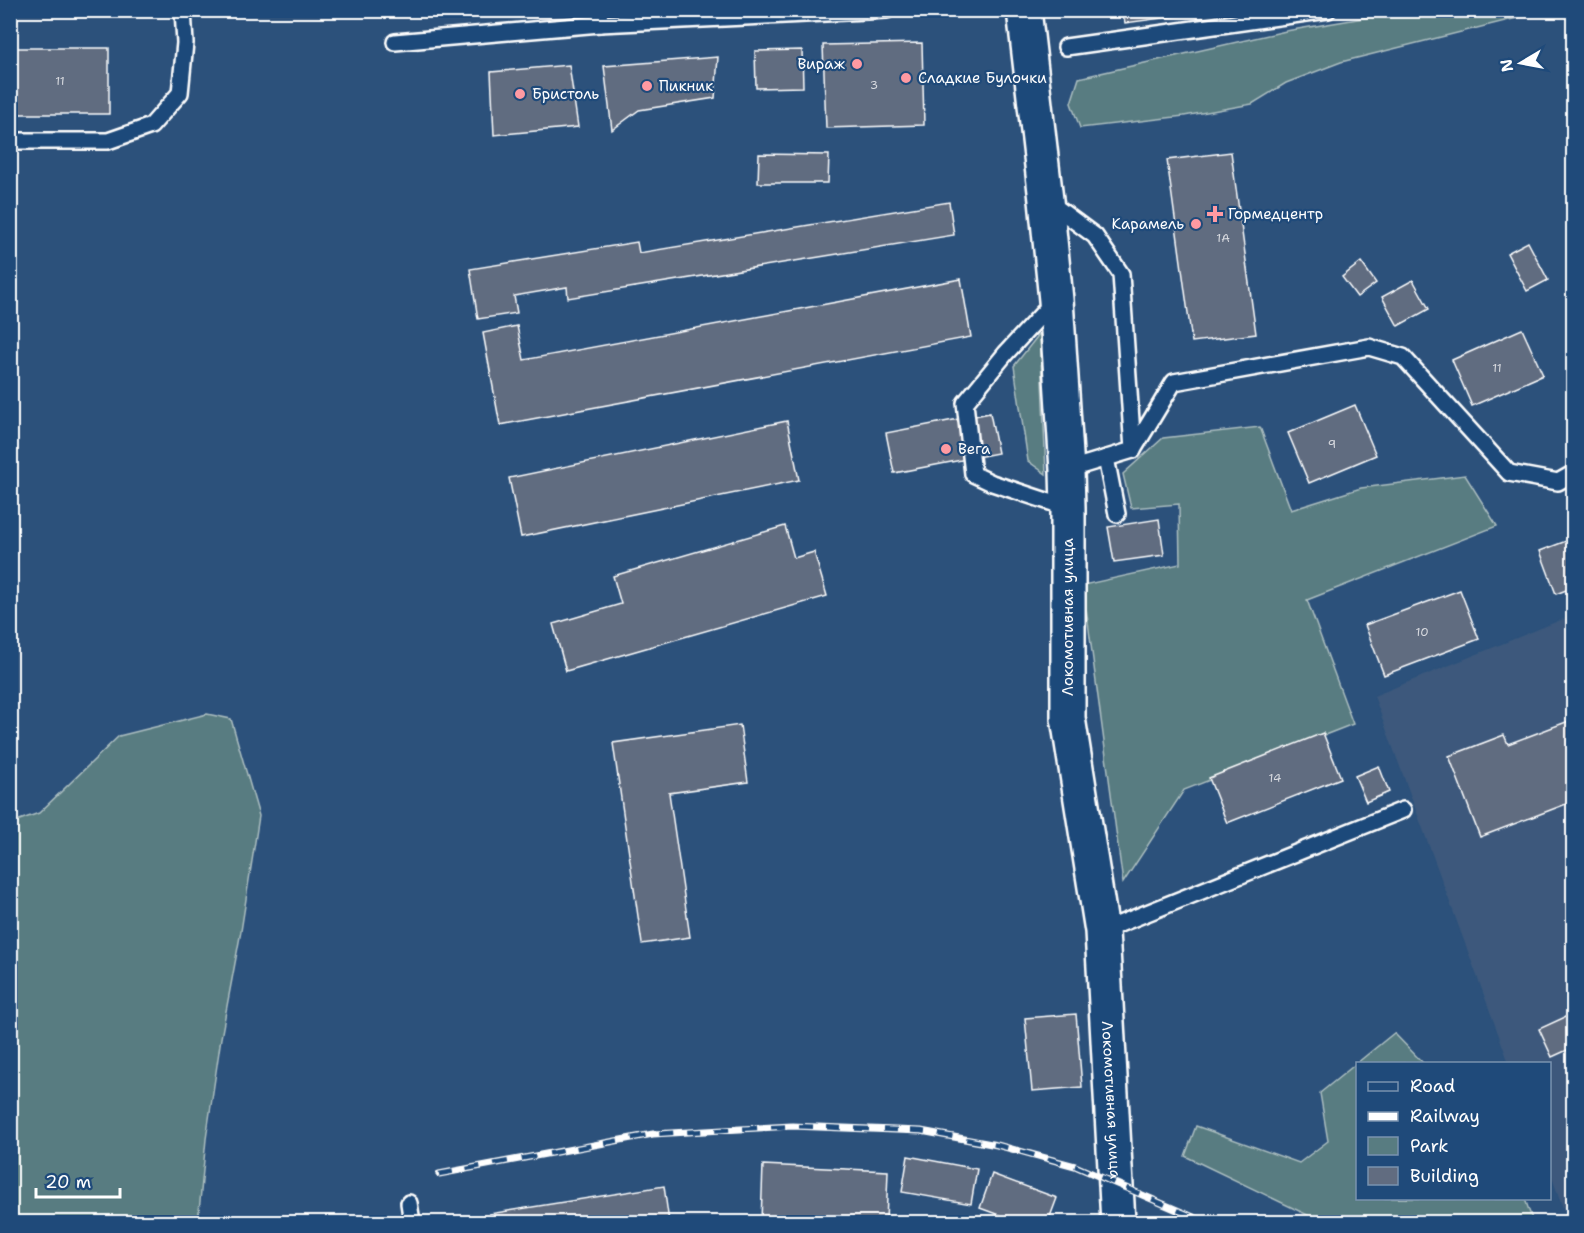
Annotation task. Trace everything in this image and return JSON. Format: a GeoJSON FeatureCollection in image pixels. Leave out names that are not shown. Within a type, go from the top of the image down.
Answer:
{"type":"FeatureCollection","features":[{"type":"Feature","properties":{"kind":"street","name":"Локомотивная улица"},"geometry":{"type":"LineString","coordinates":[[1024,10],[1056,300],[1067,470],[1068,718],[1102,931],[1118,1222]]}},
{"type":"Feature","properties":{"kind":"lane"},"geometry":{"type":"LineString","coordinates":[[10,141],[108,141],[151,126],[180,93],[185,43],[183,10]]}},
{"type":"Feature","properties":{"kind":"lane"},"geometry":{"type":"LineString","coordinates":[[394,42],[599,17],[887,10]]}},
{"type":"Feature","properties":{"kind":"lane"},"geometry":{"type":"LineString","coordinates":[[1066,47],[1328,10]]}},
{"type":"Feature","properties":{"kind":"lane"},"geometry":{"type":"LineString","coordinates":[[1046,200],[1095,236],[1120,274],[1133,450]]}},
{"type":"Feature","properties":{"kind":"lane"},"geometry":{"type":"LineString","coordinates":[[1056,300],[1006,353],[965,403],[973,474],[992,483],[1068,508]]}},
{"type":"Feature","properties":{"kind":"lane"},"geometry":{"type":"LineString","coordinates":[[1067,470],[1133,450],[1174,382],[1369,347],[1403,357],[1509,473],[1558,482],[1574,472]]}},
{"type":"Feature","properties":{"kind":"lane"},"geometry":{"type":"LineString","coordinates":[[1106,458],[1117,514]]}},
{"type":"Feature","properties":{"kind":"lane"},"geometry":{"type":"LineString","coordinates":[[1102,931],[1403,810]]}},
{"type":"Feature","properties":{"kind":"lane"},"geometry":{"type":"LineString","coordinates":[[409,1203],[412,1222]]}},
{"type":"Feature","properties":{"kind":"shaded area"},"geometry":{"type":"Polygon","coordinates":[[[1573,615],[1573,1222],[1568,1222],[1551,1175],[1551,1062],[1509,1062],[1374,696],[1573,615]]]}},
{"type":"Feature","properties":{"kind":"green space"},"geometry":{"type":"Polygon","coordinates":[[[1405,11],[1534,11],[1533,14],[1341,62],[1286,83],[1252,104],[1184,116],[1080,128],[1071,103],[1079,78],[1286,31],[1405,11]]]}},
{"type":"Feature","properties":{"kind":"green space"},"geometry":{"type":"Polygon","coordinates":[[[1040,333],[1046,474],[1028,461],[1014,366],[1040,333]]]}},
{"type":"Feature","properties":{"kind":"green space"},"geometry":{"type":"Polygon","coordinates":[[[1260,427],[1291,510],[1361,488],[1465,475],[1497,526],[1307,600],[1353,724],[1184,790],[1123,883],[1083,585],[1180,564],[1179,504],[1131,508],[1123,474],[1163,438],[1260,427]]]}},
{"type":"Feature","properties":{"kind":"green space"},"geometry":{"type":"Polygon","coordinates":[[[207,714],[231,719],[259,816],[221,1038],[206,1139],[198,1222],[11,1222],[11,823],[39,813],[119,736],[207,714]]]}},
{"type":"Feature","properties":{"kind":"green space"},"geometry":{"type":"Polygon","coordinates":[[[1394,1033],[1422,1062],[1358,1062],[1394,1033]]]}},
{"type":"Feature","properties":{"kind":"green space"},"geometry":{"type":"Polygon","coordinates":[[[1356,1064],[1356,1200],[1525,1200],[1533,1222],[1322,1222],[1185,1156],[1196,1126],[1299,1163],[1328,1141],[1320,1093],[1356,1064]]]}},
{"type":"Feature","properties":{"kind":"building"},"geometry":{"type":"Polygon","coordinates":[[[1123,10],[1222,10],[1125,23],[1123,10]]]}},
{"type":"Feature","properties":{"kind":"building"},"geometry":{"type":"Polygon","coordinates":[[[922,43],[924,125],[826,128],[823,45],[922,43]]]}},
{"type":"Feature","properties":{"kind":"building"},"geometry":{"type":"Polygon","coordinates":[[[10,48],[109,48],[109,114],[10,114],[10,48]]]}},
{"type":"Feature","properties":{"kind":"building"},"geometry":{"type":"Polygon","coordinates":[[[802,50],[803,87],[756,88],[755,51],[802,50]]]}},
{"type":"Feature","properties":{"kind":"building"},"geometry":{"type":"Polygon","coordinates":[[[718,57],[715,98],[639,110],[612,130],[604,66],[718,57]]]}},
{"type":"Feature","properties":{"kind":"building"},"geometry":{"type":"Polygon","coordinates":[[[569,65],[578,127],[494,135],[491,72],[569,65]]]}},
{"type":"Feature","properties":{"kind":"building"},"geometry":{"type":"Polygon","coordinates":[[[1231,152],[1256,334],[1192,342],[1167,160],[1231,152]]]}},
{"type":"Feature","properties":{"kind":"building"},"geometry":{"type":"Polygon","coordinates":[[[759,154],[829,155],[828,183],[758,183],[759,154]]]}},
{"type":"Feature","properties":{"kind":"building"},"geometry":{"type":"Polygon","coordinates":[[[949,202],[954,235],[568,298],[567,287],[514,296],[517,313],[478,319],[470,269],[637,242],[639,253],[949,202]]]}},
{"type":"Feature","properties":{"kind":"building"},"geometry":{"type":"Polygon","coordinates":[[[1528,242],[1548,280],[1527,291],[1507,253],[1528,242]]]}},
{"type":"Feature","properties":{"kind":"building"},"geometry":{"type":"Polygon","coordinates":[[[1361,262],[1376,283],[1357,297],[1342,277],[1361,262]]]}},
{"type":"Feature","properties":{"kind":"building"},"geometry":{"type":"Polygon","coordinates":[[[961,279],[971,337],[500,425],[483,333],[517,326],[524,360],[961,279]]]}},
{"type":"Feature","properties":{"kind":"building"},"geometry":{"type":"Polygon","coordinates":[[[1413,280],[1429,309],[1398,326],[1382,297],[1413,280]]]}},
{"type":"Feature","properties":{"kind":"building"},"geometry":{"type":"Polygon","coordinates":[[[1522,329],[1543,375],[1472,406],[1452,360],[1522,329]]]}},
{"type":"Feature","properties":{"kind":"building"},"geometry":{"type":"Polygon","coordinates":[[[1355,405],[1376,455],[1309,483],[1288,433],[1355,405]]]}},
{"type":"Feature","properties":{"kind":"building"},"geometry":{"type":"Polygon","coordinates":[[[990,413],[998,453],[894,473],[886,433],[990,413]]]}},
{"type":"Feature","properties":{"kind":"building"},"geometry":{"type":"Polygon","coordinates":[[[787,421],[799,480],[521,537],[509,478],[787,421]]]}},
{"type":"Feature","properties":{"kind":"building"},"geometry":{"type":"Polygon","coordinates":[[[1159,519],[1164,555],[1114,562],[1108,527],[1159,519]]]}},
{"type":"Feature","properties":{"kind":"building"},"geometry":{"type":"Polygon","coordinates":[[[785,526],[794,558],[814,552],[827,596],[566,671],[553,624],[621,604],[613,576],[785,526]]]}},
{"type":"Feature","properties":{"kind":"building"},"geometry":{"type":"Polygon","coordinates":[[[1574,538],[1574,587],[1556,594],[1540,551],[1574,538]]]}},
{"type":"Feature","properties":{"kind":"building"},"geometry":{"type":"Polygon","coordinates":[[[1460,590],[1479,639],[1384,675],[1365,625],[1460,590]]]}},
{"type":"Feature","properties":{"kind":"building"},"geometry":{"type":"Polygon","coordinates":[[[1574,719],[1574,801],[1480,837],[1449,756],[1504,735],[1508,744],[1574,719]]]}},
{"type":"Feature","properties":{"kind":"building"},"geometry":{"type":"Polygon","coordinates":[[[740,725],[748,782],[669,793],[690,937],[642,944],[613,743],[740,725]]]}},
{"type":"Feature","properties":{"kind":"building"},"geometry":{"type":"Polygon","coordinates":[[[1323,733],[1341,778],[1227,823],[1209,778],[1323,733]]]}},
{"type":"Feature","properties":{"kind":"building"},"geometry":{"type":"Polygon","coordinates":[[[1379,766],[1389,792],[1366,802],[1355,776],[1379,766]]]}},
{"type":"Feature","properties":{"kind":"building"},"geometry":{"type":"Polygon","coordinates":[[[1574,1013],[1574,1047],[1552,1057],[1539,1029],[1574,1013]]]}},
{"type":"Feature","properties":{"kind":"building"},"geometry":{"type":"Polygon","coordinates":[[[1076,1014],[1082,1087],[1032,1091],[1025,1018],[1076,1014]]]}},
{"type":"Feature","properties":{"kind":"building"},"geometry":{"type":"Polygon","coordinates":[[[908,1156],[977,1169],[971,1204],[902,1192],[908,1156]]]}},
{"type":"Feature","properties":{"kind":"building"},"geometry":{"type":"Polygon","coordinates":[[[763,1165],[888,1171],[886,1222],[761,1221],[763,1165]]]}},
{"type":"Feature","properties":{"kind":"building"},"geometry":{"type":"Polygon","coordinates":[[[992,1174],[1057,1198],[1048,1222],[1018,1222],[980,1208],[992,1174]]]}},
{"type":"Feature","properties":{"kind":"building"},"geometry":{"type":"Polygon","coordinates":[[[664,1186],[669,1222],[491,1222],[489,1214],[664,1186]]]}},
{"type":"Feature","properties":{"kind":"railway"},"geometry":{"type":"LineString","coordinates":[[439,1174],[653,1134],[792,1126],[921,1131],[997,1145],[1075,1166],[1205,1222]]}},
{"type":"Feature","properties":{"kind":"place","name":"Вираж"},"geometry":{"type":"Point","coordinates":[857,64]}},
{"type":"Feature","properties":{"kind":"place","name":"Сладкие Булочки"},"geometry":{"type":"Point","coordinates":[906,78]}},
{"type":"Feature","properties":{"kind":"place","name":"Пикник"},"geometry":{"type":"Point","coordinates":[647,86]}},
{"type":"Feature","properties":{"kind":"place","name":"Бристоль"},"geometry":{"type":"Point","coordinates":[520,94]}},
{"type":"Feature","properties":{"kind":"place","name":"Гормедцентр"},"geometry":{"type":"Point","coordinates":[1215,214]}},
{"type":"Feature","properties":{"kind":"place","name":"Карамель"},"geometry":{"type":"Point","coordinates":[1196,224]}},
{"type":"Feature","properties":{"kind":"place","name":"Вега"},"geometry":{"type":"Point","coordinates":[946,449]}}]}
